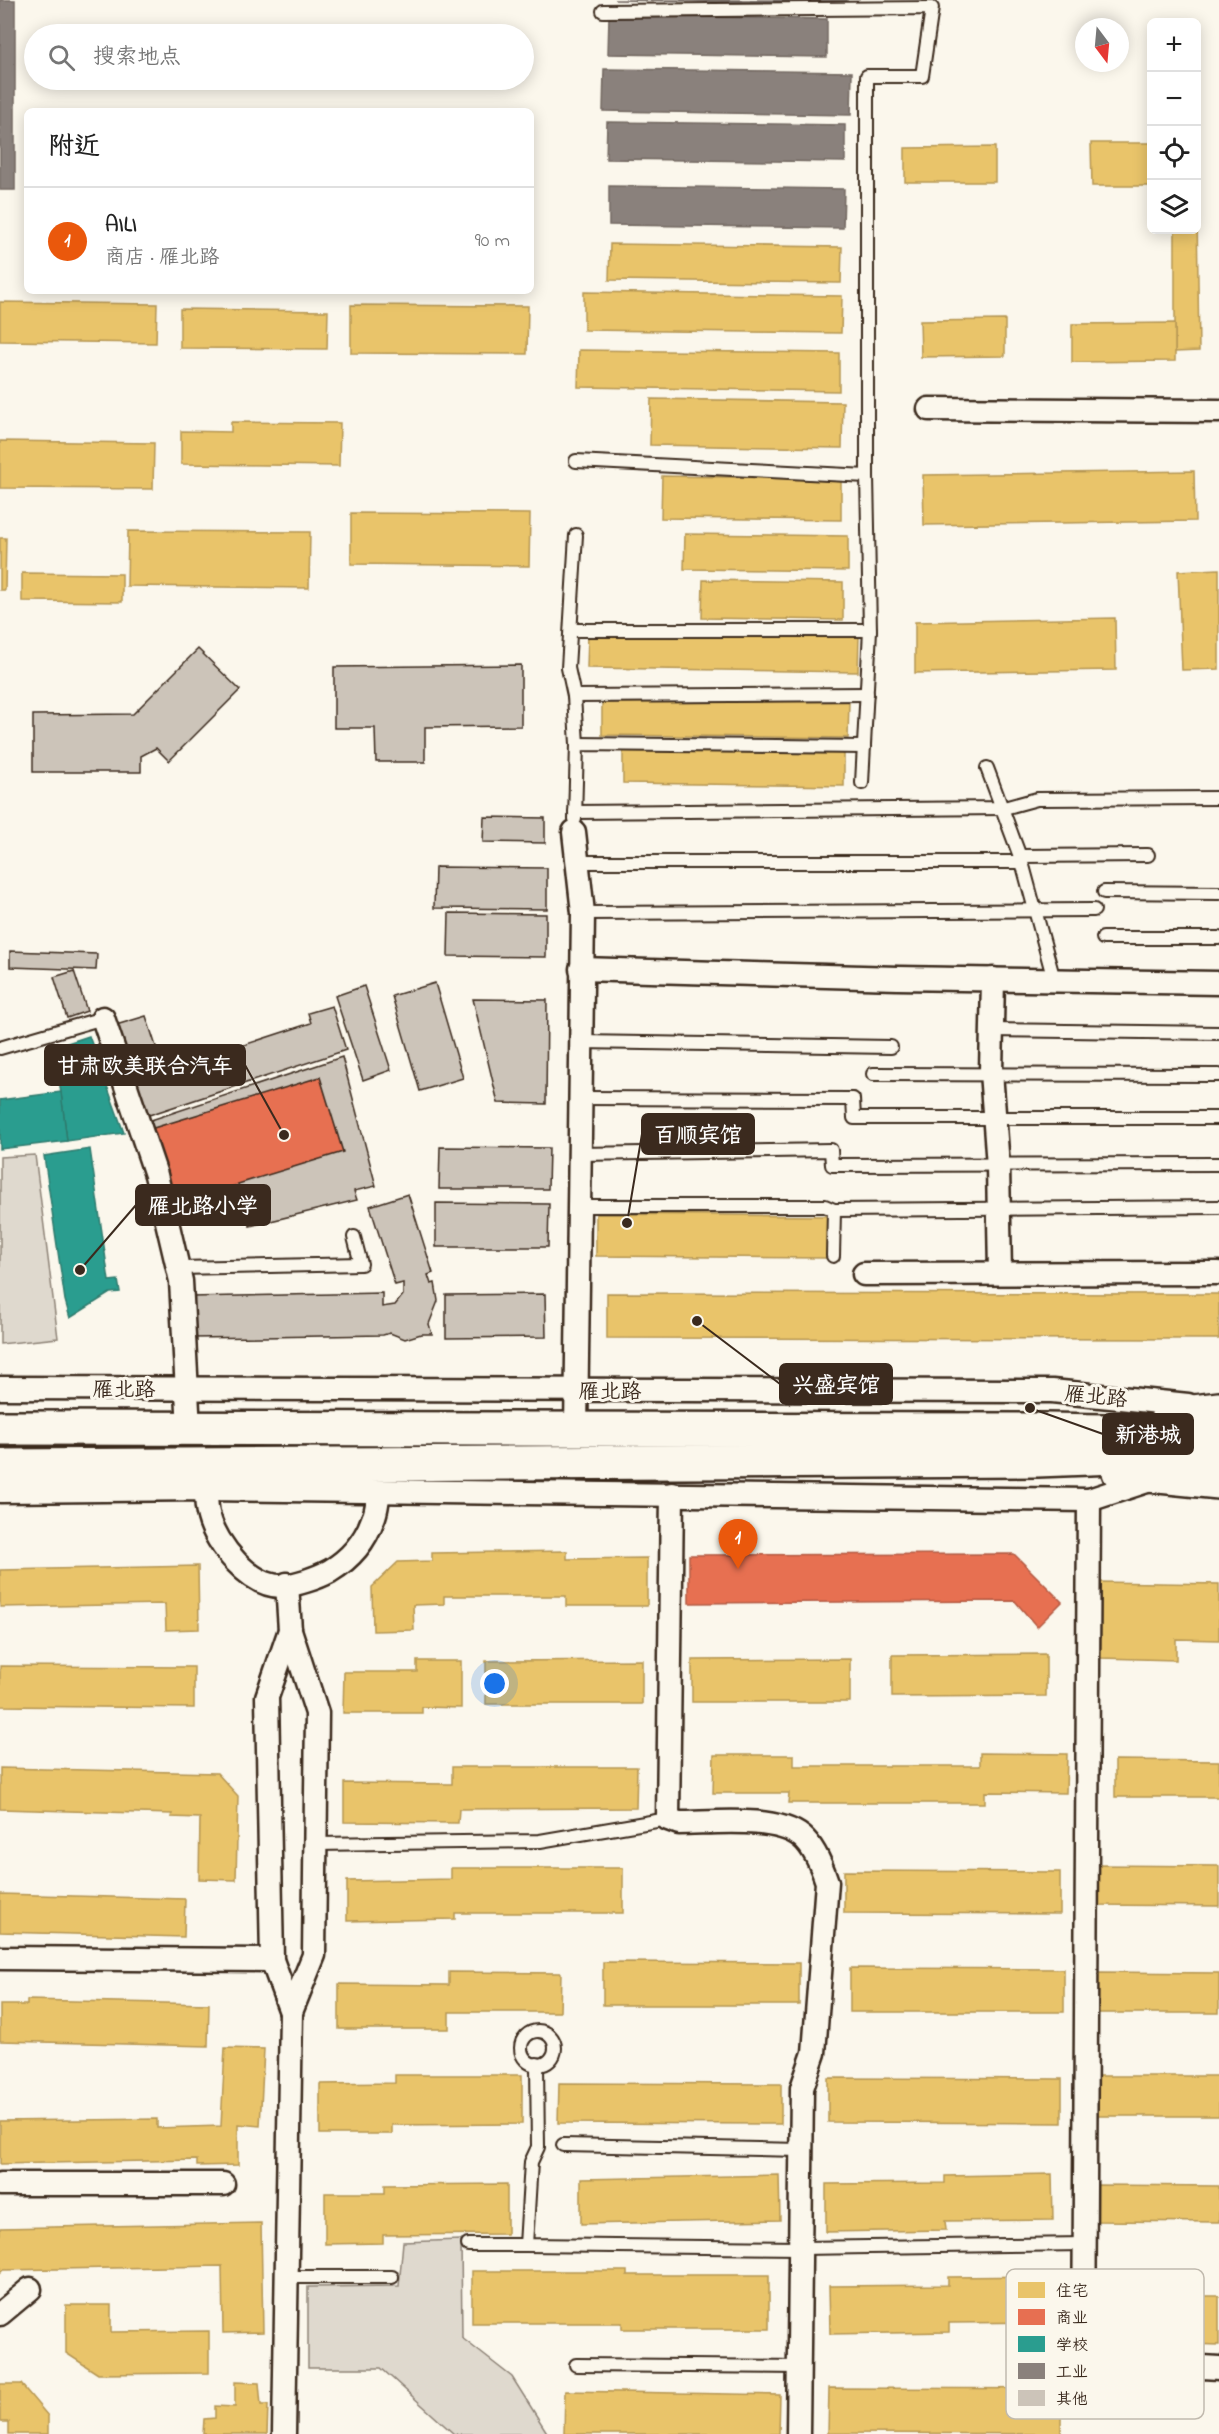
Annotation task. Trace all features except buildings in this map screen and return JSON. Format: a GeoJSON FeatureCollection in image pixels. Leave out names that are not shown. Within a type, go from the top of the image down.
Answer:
{"type":"FeatureCollection","features":[{"type":"Feature","properties":{"kind":"main road"},"geometry":{"type":"LineString","coordinates":[[1042,1445],[1219,1409]]}},
{"type":"Feature","properties":{"kind":"main road","name":"雁北路"},"geometry":{"type":"LineString","coordinates":[[0,1428],[576,1430],[1042,1445]]}},
{"type":"Feature","properties":{"kind":"main road"},"geometry":{"type":"LineString","coordinates":[[0,1466],[1042,1445],[1219,1433]]}},
{"type":"Feature","properties":{"kind":"main road"},"geometry":{"type":"LineString","coordinates":[[1042,1445],[1219,1453]]}},
{"type":"Feature","properties":{"kind":"main road"},"geometry":{"type":"LineString","coordinates":[[1042,1445],[1156,1478],[1219,1482]]}},
{"type":"Feature","properties":{"kind":"street"},"geometry":{"type":"LineString","coordinates":[[929,409],[1219,411]]}},
{"type":"Feature","properties":{"kind":"street"},"geometry":{"type":"LineString","coordinates":[[575,822],[583,913],[576,1430]]}},
{"type":"Feature","properties":{"kind":"street"},"geometry":{"type":"LineString","coordinates":[[581,969],[1219,983]]}},
{"type":"Feature","properties":{"kind":"street"},"geometry":{"type":"LineString","coordinates":[[993,979],[991,1072],[998,1166],[1000,1273]]}},
{"type":"Feature","properties":{"kind":"street"},"geometry":{"type":"LineString","coordinates":[[103,1018],[156,1175],[178,1268],[189,1429]]}},
{"type":"Feature","properties":{"kind":"street"},"geometry":{"type":"LineString","coordinates":[[864,1274],[1219,1273]]}},
{"type":"Feature","properties":{"kind":"street","name":"雁北路"},"geometry":{"type":"LineString","coordinates":[[0,1388],[1052,1392],[1219,1409]]}},
{"type":"Feature","properties":{"kind":"street"},"geometry":{"type":"LineString","coordinates":[[0,1491],[206,1489],[1089,1500],[1156,1478]]}},
{"type":"Feature","properties":{"kind":"street"},"geometry":{"type":"LineString","coordinates":[[206,1489],[208,1515],[218,1540],[234,1561],[255,1577],[280,1586],[322,1576],[344,1562],[362,1542],[374,1518],[379,1492]]}},
{"type":"Feature","properties":{"kind":"street"},"geometry":{"type":"LineString","coordinates":[[672,1494],[668,1819],[679,1823],[772,1824],[802,1837],[821,1864],[826,1881],[814,2053],[802,2088],[798,2434]]}},
{"type":"Feature","properties":{"kind":"street"},"geometry":{"type":"LineString","coordinates":[[1085,2269],[1089,1500]]}},
{"type":"Feature","properties":{"kind":"street"},"geometry":{"type":"LineString","coordinates":[[287,1584],[290,1630],[316,1713],[314,1955],[291,2012]]}},
{"type":"Feature","properties":{"kind":"street"},"geometry":{"type":"LineString","coordinates":[[284,2434],[291,2012],[272,1960],[267,1697],[290,1630]]}},
{"type":"Feature","properties":{"kind":"street"},"geometry":{"type":"LineString","coordinates":[[0,1958],[272,1960]]}},
{"type":"Feature","properties":{"kind":"street"},"geometry":{"type":"LineString","coordinates":[[0,2184],[224,2184]]}},
{"type":"Feature","properties":{"kind":"street"},"geometry":{"type":"LineString","coordinates":[[0,2314],[30,2289]]}},
{"type":"Feature","properties":{"kind":"street"},"geometry":{"type":"LineString","coordinates":[[1204,2367],[1219,2368]]}},
{"type":"Feature","properties":{"kind":"lane"},"geometry":{"type":"LineString","coordinates":[[603,11],[932,8],[922,76],[867,76],[867,476],[870,630],[862,783]]}},
{"type":"Feature","properties":{"kind":"lane"},"geometry":{"type":"LineString","coordinates":[[576,461],[867,476]]}},
{"type":"Feature","properties":{"kind":"lane"},"geometry":{"type":"LineString","coordinates":[[576,535],[568,668],[574,696],[577,744],[575,822],[1004,808],[1037,799],[1219,798]]}},
{"type":"Feature","properties":{"kind":"lane"},"geometry":{"type":"LineString","coordinates":[[571,630],[870,630]]}},
{"type":"Feature","properties":{"kind":"lane"},"geometry":{"type":"LineString","coordinates":[[574,696],[867,694]]}},
{"type":"Feature","properties":{"kind":"lane"},"geometry":{"type":"LineString","coordinates":[[577,744],[864,747]]}},
{"type":"Feature","properties":{"kind":"lane"},"geometry":{"type":"LineString","coordinates":[[987,768],[1004,808],[1021,859],[1054,980]]}},
{"type":"Feature","properties":{"kind":"lane"},"geometry":{"type":"LineString","coordinates":[[578,862],[1021,859],[1148,855]]}},
{"type":"Feature","properties":{"kind":"lane"},"geometry":{"type":"LineString","coordinates":[[1104,892],[1219,893]]}},
{"type":"Feature","properties":{"kind":"lane"},"geometry":{"type":"LineString","coordinates":[[583,913],[1095,910]]}},
{"type":"Feature","properties":{"kind":"lane"},"geometry":{"type":"LineString","coordinates":[[1102,938],[1219,939]]}},
{"type":"Feature","properties":{"kind":"lane"},"geometry":{"type":"LineString","coordinates":[[0,1048],[103,1018]]}},
{"type":"Feature","properties":{"kind":"lane"},"geometry":{"type":"LineString","coordinates":[[992,1030],[1219,1033]]}},
{"type":"Feature","properties":{"kind":"lane"},"geometry":{"type":"LineString","coordinates":[[580,1042],[891,1047]]}},
{"type":"Feature","properties":{"kind":"lane"},"geometry":{"type":"LineString","coordinates":[[873,1074],[991,1072],[1219,1075]]}},
{"type":"Feature","properties":{"kind":"lane"},"geometry":{"type":"LineString","coordinates":[[580,1098],[853,1099],[854,1118],[1219,1118]]}},
{"type":"Feature","properties":{"kind":"lane"},"geometry":{"type":"LineString","coordinates":[[579,1154],[831,1150],[832,1165],[1219,1164]]}},
{"type":"Feature","properties":{"kind":"lane"},"geometry":{"type":"LineString","coordinates":[[579,1206],[825,1206],[834,1210],[1219,1207]]}},
{"type":"Feature","properties":{"kind":"lane"},"geometry":{"type":"LineString","coordinates":[[833,1256],[834,1210]]}},
{"type":"Feature","properties":{"kind":"lane"},"geometry":{"type":"LineString","coordinates":[[178,1268],[361,1264],[354,1237]]}},
{"type":"Feature","properties":{"kind":"lane"},"geometry":{"type":"LineString","coordinates":[[315,1844],[540,1840],[668,1819]]}},
{"type":"Feature","properties":{"kind":"lane"},"geometry":{"type":"LineString","coordinates":[[526,2245],[531,2162],[538,2147],[537,2064]]}},
{"type":"Feature","properties":{"kind":"lane"},"geometry":{"type":"LineString","coordinates":[[563,2145],[801,2150]]}},
{"type":"Feature","properties":{"kind":"lane"},"geometry":{"type":"LineString","coordinates":[[468,2245],[800,2248],[1085,2244]]}},
{"type":"Feature","properties":{"kind":"lane"},"geometry":{"type":"LineString","coordinates":[[287,2277],[392,2277]]}},
{"type":"Feature","properties":{"kind":"lane"},"geometry":{"type":"LineString","coordinates":[[576,2365],[799,2367]]}},
{"type":"Feature","properties":{"kind":"shaded area"},"geometry":{"type":"Polygon","coordinates":[[[35,1155],[58,1338],[0,1344],[0,1157],[35,1155]]]}},
{"type":"Feature","properties":{"kind":"shaded area"},"geometry":{"type":"Polygon","coordinates":[[[461,2240],[462,2338],[512,2377],[548,2434],[454,2434],[381,2368],[308,2368],[308,2287],[399,2286],[403,2242],[461,2240]]]}},
{"type":"Feature","properties":{"kind":"place","name":"甘肃欧美联合汽车"},"geometry":{"type":"Point","coordinates":[284,1135]}},
{"type":"Feature","properties":{"kind":"place","name":"百顺宾馆"},"geometry":{"type":"Point","coordinates":[627,1223]}},
{"type":"Feature","properties":{"kind":"place","name":"雁北路小学"},"geometry":{"type":"Point","coordinates":[80,1270]}},
{"type":"Feature","properties":{"kind":"place","name":"兴盛宾馆"},"geometry":{"type":"Point","coordinates":[697,1321]}},
{"type":"Feature","properties":{"kind":"place","name":"新港城"},"geometry":{"type":"Point","coordinates":[1030,1408]}},
{"type":"Feature","properties":{"kind":"place","name":"AILI"},"geometry":{"type":"Point","coordinates":[738,1569]}}]}
